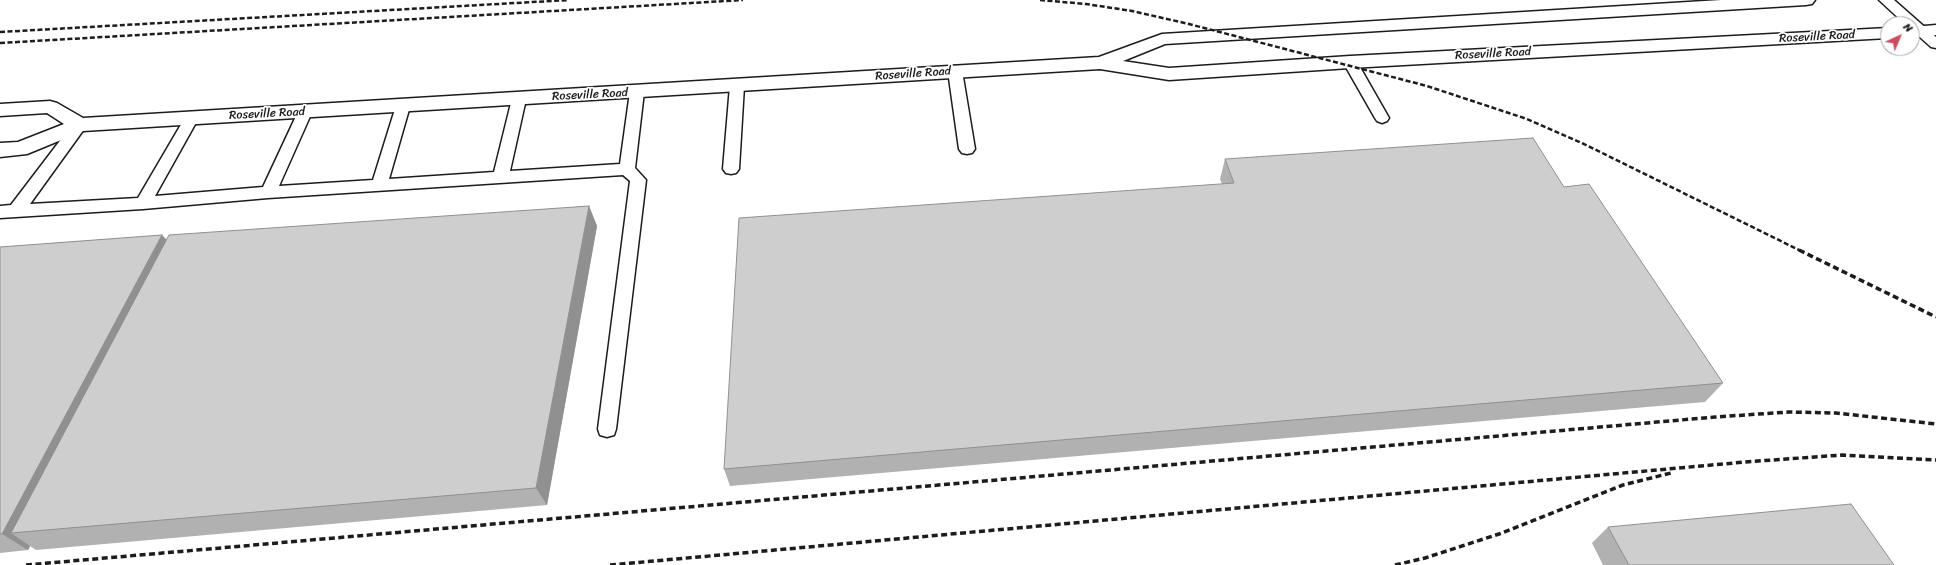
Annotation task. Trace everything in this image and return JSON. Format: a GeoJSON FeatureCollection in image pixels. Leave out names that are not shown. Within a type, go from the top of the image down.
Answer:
{"type":"FeatureCollection","features":[{"type":"Feature","properties":{"kind":"main road","name":"Roseville Road"},"geometry":{"type":"LineString","coordinates":[[1100,63],[1162,39],[1806,0]]}},
{"type":"Feature","properties":{"kind":"main road","name":"Roseville Road"},"geometry":{"type":"LineString","coordinates":[[0,150],[20,149],[80,125],[191,118],[1100,63],[1169,74],[1350,62],[1880,33]]}},
{"type":"Feature","properties":{"kind":"main road"},"geometry":{"type":"LineString","coordinates":[[0,110],[50,107],[80,125]]}},
{"type":"Feature","properties":{"kind":"lane"},"geometry":{"type":"LineString","coordinates":[[1886,0],[1936,44]]}},
{"type":"Feature","properties":{"kind":"lane"},"geometry":{"type":"LineString","coordinates":[[1350,62],[1382,118]]}},
{"type":"Feature","properties":{"kind":"lane"},"geometry":{"type":"LineString","coordinates":[[955,71],[967,149]]}},
{"type":"Feature","properties":{"kind":"lane"},"geometry":{"type":"LineString","coordinates":[[731,169],[737,86]]}},
{"type":"Feature","properties":{"kind":"lane"},"geometry":{"type":"LineString","coordinates":[[627,169],[637,92]]}},
{"type":"Feature","properties":{"kind":"lane"},"geometry":{"type":"LineString","coordinates":[[501,177],[519,99]]}},
{"type":"Feature","properties":{"kind":"lane"},"geometry":{"type":"LineString","coordinates":[[379,185],[403,106]]}},
{"type":"Feature","properties":{"kind":"lane"},"geometry":{"type":"LineString","coordinates":[[268,192],[305,112]]}},
{"type":"Feature","properties":{"kind":"lane"},"geometry":{"type":"LineString","coordinates":[[143,203],[191,118]]}},
{"type":"Feature","properties":{"kind":"lane"},"geometry":{"type":"LineString","coordinates":[[16,211],[80,125]]}},
{"type":"Feature","properties":{"kind":"lane"},"geometry":{"type":"LineString","coordinates":[[0,212],[143,203],[268,192],[627,169],[638,180],[607,429]]}},
{"type":"Feature","properties":{"kind":"building"},"geometry":{"type":"Polygon","coordinates":[[[1533,138],[1564,187],[1589,184],[1723,383],[724,469],[739,218],[1234,183],[1225,159],[1533,138]]]}},
{"type":"Feature","properties":{"kind":"building"},"geometry":{"type":"Polygon","coordinates":[[[589,206],[536,488],[11,533],[169,235],[589,206]]]}},
{"type":"Feature","properties":{"kind":"building"},"geometry":{"type":"Polygon","coordinates":[[[162,235],[2,534],[0,534],[0,247],[162,235]]]}},
{"type":"Feature","properties":{"kind":"building"},"geometry":{"type":"Polygon","coordinates":[[[1851,504],[1894,565],[1629,565],[1608,527],[1851,504]]]}},
{"type":"Feature","properties":{"kind":"railway"},"geometry":{"type":"LineString","coordinates":[[0,32],[569,0]]}},
{"type":"Feature","properties":{"kind":"railway"},"geometry":{"type":"LineString","coordinates":[[0,43],[743,0]]}},
{"type":"Feature","properties":{"kind":"railway"},"geometry":{"type":"LineString","coordinates":[[1040,0],[1086,4],[1132,11],[1189,24],[1427,86],[1527,119],[1584,144],[1801,251]]}},
{"type":"Feature","properties":{"kind":"railway"},"geometry":{"type":"LineString","coordinates":[[1799,250],[1936,317]]}},
{"type":"Feature","properties":{"kind":"railway"},"geometry":{"type":"LineString","coordinates":[[26,565],[1715,417],[1789,412],[1836,413],[1936,424]]}},
{"type":"Feature","properties":{"kind":"railway"},"geometry":{"type":"LineString","coordinates":[[610,565],[1745,462],[1842,455],[1936,460]]}},
{"type":"Feature","properties":{"kind":"railway"},"geometry":{"type":"LineString","coordinates":[[1395,565],[1425,558],[1499,534],[1623,485],[1671,473]]}}]}
